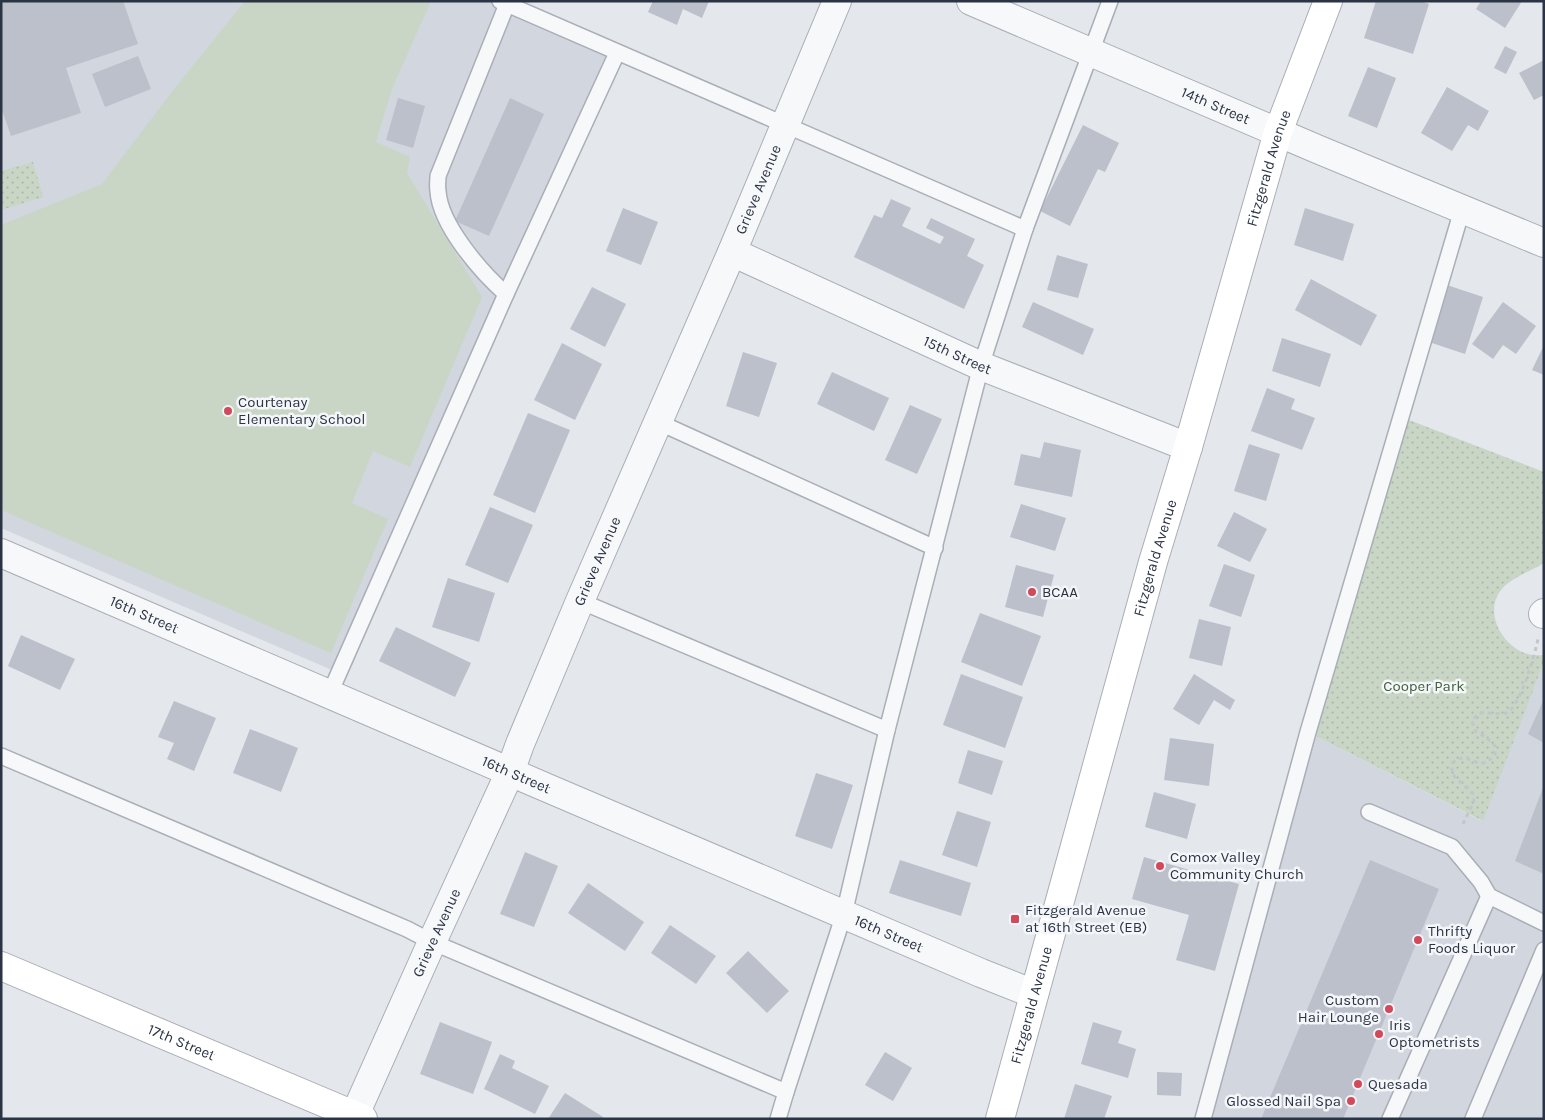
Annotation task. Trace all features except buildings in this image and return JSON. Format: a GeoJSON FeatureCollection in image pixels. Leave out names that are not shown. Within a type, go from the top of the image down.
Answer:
{"type":"FeatureCollection","features":[{"type":"Feature","properties":{"kind":"street","name":"Grieve Avenue"},"geometry":{"type":"LineString","coordinates":[[357,1118],[432,942],[510,772],[580,602],[732,252],[837,1]]}},
{"type":"Feature","properties":{"kind":"street","name":"14th Street"},"geometry":{"type":"LineString","coordinates":[[970,1],[1462,210],[1544,242]]}},
{"type":"Feature","properties":{"kind":"street","name":"Fitzgerald Avenue"},"geometry":{"type":"LineString","coordinates":[[1000,1119],[1153,562],[1188,447],[1278,132],[1328,1]]}},
{"type":"Feature","properties":{"kind":"street","name":"15th Street"},"geometry":{"type":"LineString","coordinates":[[732,252],[981,366],[1188,447]]}},
{"type":"Feature","properties":{"kind":"street","name":"16th Street"},"geometry":{"type":"LineString","coordinates":[[1,553],[510,772],[1034,994]]}},
{"type":"Feature","properties":{"kind":"street","name":"17th Street"},"geometry":{"type":"LineString","coordinates":[[1,966],[357,1118]]}},
{"type":"Feature","properties":{"kind":"lane"},"geometry":{"type":"LineString","coordinates":[[778,1119],[844,914],[888,730],[981,366],[1025,229],[1110,1]]}},
{"type":"Feature","properties":{"kind":"lane"},"geometry":{"type":"LineString","coordinates":[[506,294],[488,278],[461,244],[443,212],[438,193],[438,176],[503,3],[1025,229]]}},
{"type":"Feature","properties":{"kind":"lane"},"geometry":{"type":"LineString","coordinates":[[330,693],[506,294],[617,53]]}},
{"type":"Feature","properties":{"kind":"lane"},"geometry":{"type":"LineString","coordinates":[[1203,1119],[1308,732],[1462,210]]}},
{"type":"Feature","properties":{"kind":"lane"},"geometry":{"type":"LineString","coordinates":[[658,422],[935,548]]}},
{"type":"Feature","properties":{"kind":"lane"},"geometry":{"type":"LineString","coordinates":[[580,602],[888,730]]}},
{"type":"Feature","properties":{"kind":"lane"},"geometry":{"type":"LineString","coordinates":[[1,756],[786,1092]]}},
{"type":"Feature","properties":{"kind":"lane"},"geometry":{"type":"LineString","coordinates":[[1369,812],[1452,847],[1481,882],[1489,896],[1544,922]]}},
{"type":"Feature","properties":{"kind":"lane"},"geometry":{"type":"LineString","coordinates":[[1390,1119],[1489,896]]}},
{"type":"Feature","properties":{"kind":"lane"},"geometry":{"type":"LineString","coordinates":[[1473,1119],[1544,950]]}},
{"type":"Feature","properties":{"kind":"path"},"geometry":{"type":"LineString","coordinates":[[1463,824],[1474,801],[1473,794],[1452,774],[1452,765],[1455,760],[1464,758],[1476,764],[1490,760],[1495,755],[1495,746],[1487,738],[1476,732],[1472,721],[1478,713],[1489,712],[1499,714],[1506,713],[1512,709],[1528,676],[1535,656],[1543,613]]}},
{"type":"Feature","properties":{"kind":"shaded area","name":"Courtenay Elementary School"},"geometry":{"type":"Polygon","coordinates":[[[1,1],[500,1],[617,53],[339,673],[1,528],[1,1]]]}},
{"type":"Feature","properties":{"kind":"shaded area"},"geometry":{"type":"Polygon","coordinates":[[[1544,662],[1544,1119],[1203,1119],[1308,732],[1482,821],[1544,662]]]}},
{"type":"Feature","properties":{"kind":"green space","name":"Courtenay Elementary School"},"geometry":{"type":"Polygon","coordinates":[[[245,1],[431,1],[392,89],[376,142],[410,157],[407,173],[482,297],[410,467],[373,451],[352,503],[388,519],[331,653],[1,510],[1,225],[102,184],[174,89],[245,1]]]}},
{"type":"Feature","properties":{"kind":"green space"},"geometry":{"type":"Polygon","coordinates":[[[33,162],[43,197],[1,210],[1,171],[33,162]]]}},
{"type":"Feature","properties":{"kind":"green space","name":"Cooper Park"},"geometry":{"type":"Polygon","coordinates":[[[1409,420],[1544,472],[1544,563],[1505,586],[1496,599],[1494,609],[1498,628],[1504,637],[1519,650],[1528,654],[1544,655],[1544,662],[1483,821],[1308,732],[1409,420]]]}},
{"type":"Feature","properties":{"kind":"place","name":"Courtenay Elementary School"},"geometry":{"type":"Point","coordinates":[228,411]}},
{"type":"Feature","properties":{"kind":"place","name":"BCAA"},"geometry":{"type":"Point","coordinates":[1032,592]}},
{"type":"Feature","properties":{"kind":"place","name":"Comox Valley Community Church"},"geometry":{"type":"Point","coordinates":[1160,866]}},
{"type":"Feature","properties":{"kind":"place","name":"Fitzgerald Avenue at 16th Street (EB)"},"geometry":{"type":"Point","coordinates":[1015,919]}},
{"type":"Feature","properties":{"kind":"place","name":"Thrifty Foods Liquor"},"geometry":{"type":"Point","coordinates":[1418,940]}},
{"type":"Feature","properties":{"kind":"place","name":"Custom Hair Lounge"},"geometry":{"type":"Point","coordinates":[1389,1009]}},
{"type":"Feature","properties":{"kind":"place","name":"Iris Optometrists"},"geometry":{"type":"Point","coordinates":[1379,1034]}},
{"type":"Feature","properties":{"kind":"place","name":"Quesada"},"geometry":{"type":"Point","coordinates":[1358,1084]}},
{"type":"Feature","properties":{"kind":"place","name":"Glossed Nail Spa"},"geometry":{"type":"Point","coordinates":[1351,1101]}}]}
